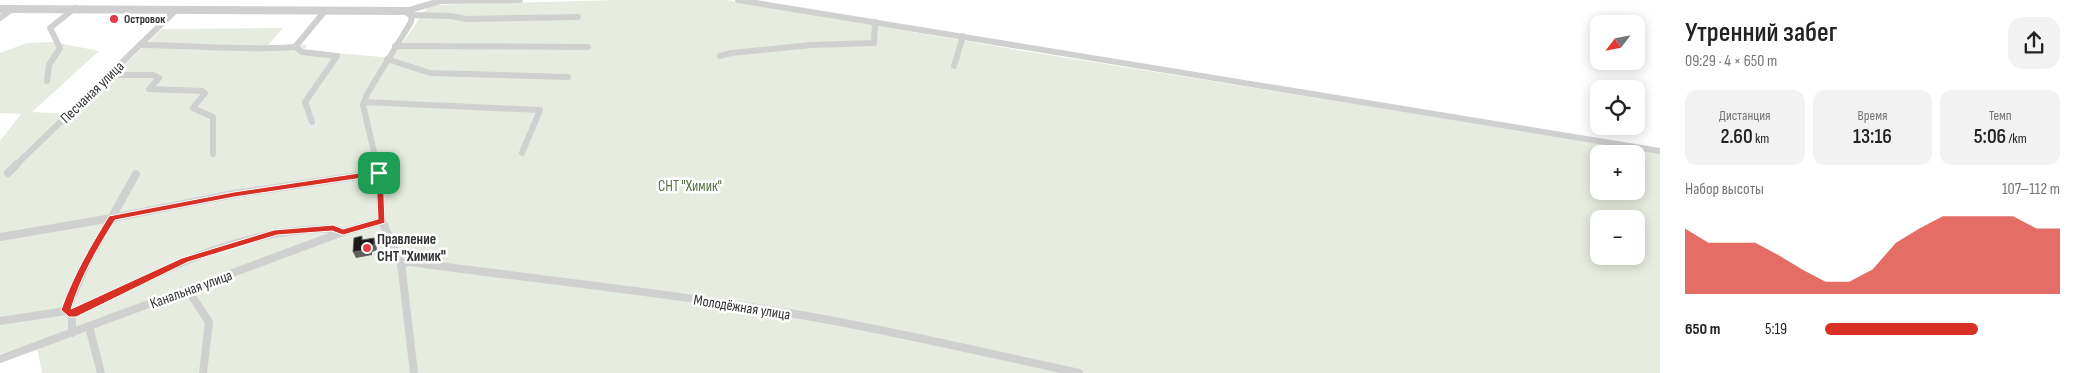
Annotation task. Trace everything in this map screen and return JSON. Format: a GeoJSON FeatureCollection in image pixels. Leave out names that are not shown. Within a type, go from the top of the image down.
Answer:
{"type":"FeatureCollection","features":[{"type":"Feature","properties":{"kind":"street"},"geometry":{"type":"LineString","coordinates":[[409,13],[440,1],[520,0]]}},
{"type":"Feature","properties":{"kind":"street"},"geometry":{"type":"LineString","coordinates":[[738,0],[1660,151]]}},
{"type":"Feature","properties":{"kind":"street"},"geometry":{"type":"LineString","coordinates":[[46,81],[49,65],[60,48],[50,28],[75,8]]}},
{"type":"Feature","properties":{"kind":"street"},"geometry":{"type":"LineString","coordinates":[[0,9],[325,11],[409,13],[466,19],[578,17]]}},
{"type":"Feature","properties":{"kind":"street"},"geometry":{"type":"LineString","coordinates":[[0,18],[12,9]]}},
{"type":"Feature","properties":{"kind":"street","name":"Песчаная улица"},"geometry":{"type":"LineString","coordinates":[[8,173],[176,10]]}},
{"type":"Feature","properties":{"kind":"street"},"geometry":{"type":"LineString","coordinates":[[295,47],[325,11]]}},
{"type":"Feature","properties":{"kind":"street"},"geometry":{"type":"LineString","coordinates":[[409,13],[411,22],[366,94],[363,105],[379,173],[382,221],[401,263],[414,373]]}},
{"type":"Feature","properties":{"kind":"street"},"geometry":{"type":"LineString","coordinates":[[720,56],[731,53],[811,45],[874,43],[875,22]]}},
{"type":"Feature","properties":{"kind":"street"},"geometry":{"type":"LineString","coordinates":[[954,66],[963,36]]}},
{"type":"Feature","properties":{"kind":"street"},"geometry":{"type":"LineString","coordinates":[[140,45],[207,45],[268,49],[295,47],[302,52],[337,56],[304,102],[312,122]]}},
{"type":"Feature","properties":{"kind":"street"},"geometry":{"type":"LineString","coordinates":[[395,46],[588,47]]}},
{"type":"Feature","properties":{"kind":"street"},"geometry":{"type":"LineString","coordinates":[[387,60],[430,73],[568,77]]}},
{"type":"Feature","properties":{"kind":"street"},"geometry":{"type":"LineString","coordinates":[[109,75],[153,75],[159,78],[149,89],[204,93],[193,108],[213,117],[213,154]]}},
{"type":"Feature","properties":{"kind":"street"},"geometry":{"type":"LineString","coordinates":[[364,102],[540,110],[522,153]]}},
{"type":"Feature","properties":{"kind":"street"},"geometry":{"type":"LineString","coordinates":[[0,237],[112,218],[234,194],[379,173]]}},
{"type":"Feature","properties":{"kind":"street"},"geometry":{"type":"LineString","coordinates":[[72,333],[69,312],[74,287],[88,257],[136,174]]}},
{"type":"Feature","properties":{"kind":"street","name":"Канальная улица"},"geometry":{"type":"LineString","coordinates":[[0,359],[343,232],[382,221]]}},
{"type":"Feature","properties":{"kind":"street"},"geometry":{"type":"LineString","coordinates":[[0,321],[69,312],[185,260],[268,235],[315,228],[333,228],[343,232]]}},
{"type":"Feature","properties":{"kind":"street","name":"Молодёжная улица"},"geometry":{"type":"LineString","coordinates":[[401,263],[410,262],[608,287],[857,325],[1079,373]]}},
{"type":"Feature","properties":{"kind":"street"},"geometry":{"type":"LineString","coordinates":[[188,290],[209,322],[203,373]]}},
{"type":"Feature","properties":{"kind":"street"},"geometry":{"type":"LineString","coordinates":[[89,326],[101,373]]}},
{"type":"Feature","properties":{"kind":"green space","name":"СНТ \"Химик\""},"geometry":{"type":"Polygon","coordinates":[[[618,0],[726,0],[1018,50],[1610,145],[1590,145],[1590,200],[1645,200],[1645,151],[1660,153],[1660,373],[42,373],[36,342],[0,354],[0,141],[21,114],[0,113],[0,53],[27,43],[54,42],[99,51],[32,112],[73,114],[162,29],[283,28],[267,46],[307,45],[304,50],[392,58],[429,5],[618,0]]]}},
{"type":"Feature","properties":{"kind":"building"},"geometry":{"type":"Polygon","coordinates":[[[362,236],[362,240],[374,238],[374,245],[370,246],[370,249],[353,252],[354,238],[362,236]]]}},
{"type":"Feature","properties":{"kind":"place","name":"Островок"},"geometry":{"type":"Point","coordinates":[114,19]}},
{"type":"Feature","properties":{"kind":"place","name":"Правление СНТ \"Химик\""},"geometry":{"type":"Point","coordinates":[367,248]}},
{"type":"Feature","properties":{"kind":"route"},"geometry":{"type":"LineString","coordinates":[[379,173],[382,221],[343,232],[333,228],[315,228],[277,232],[185,260],[72,314],[66,310],[88,257],[112,218],[234,194],[379,173]]}}]}
